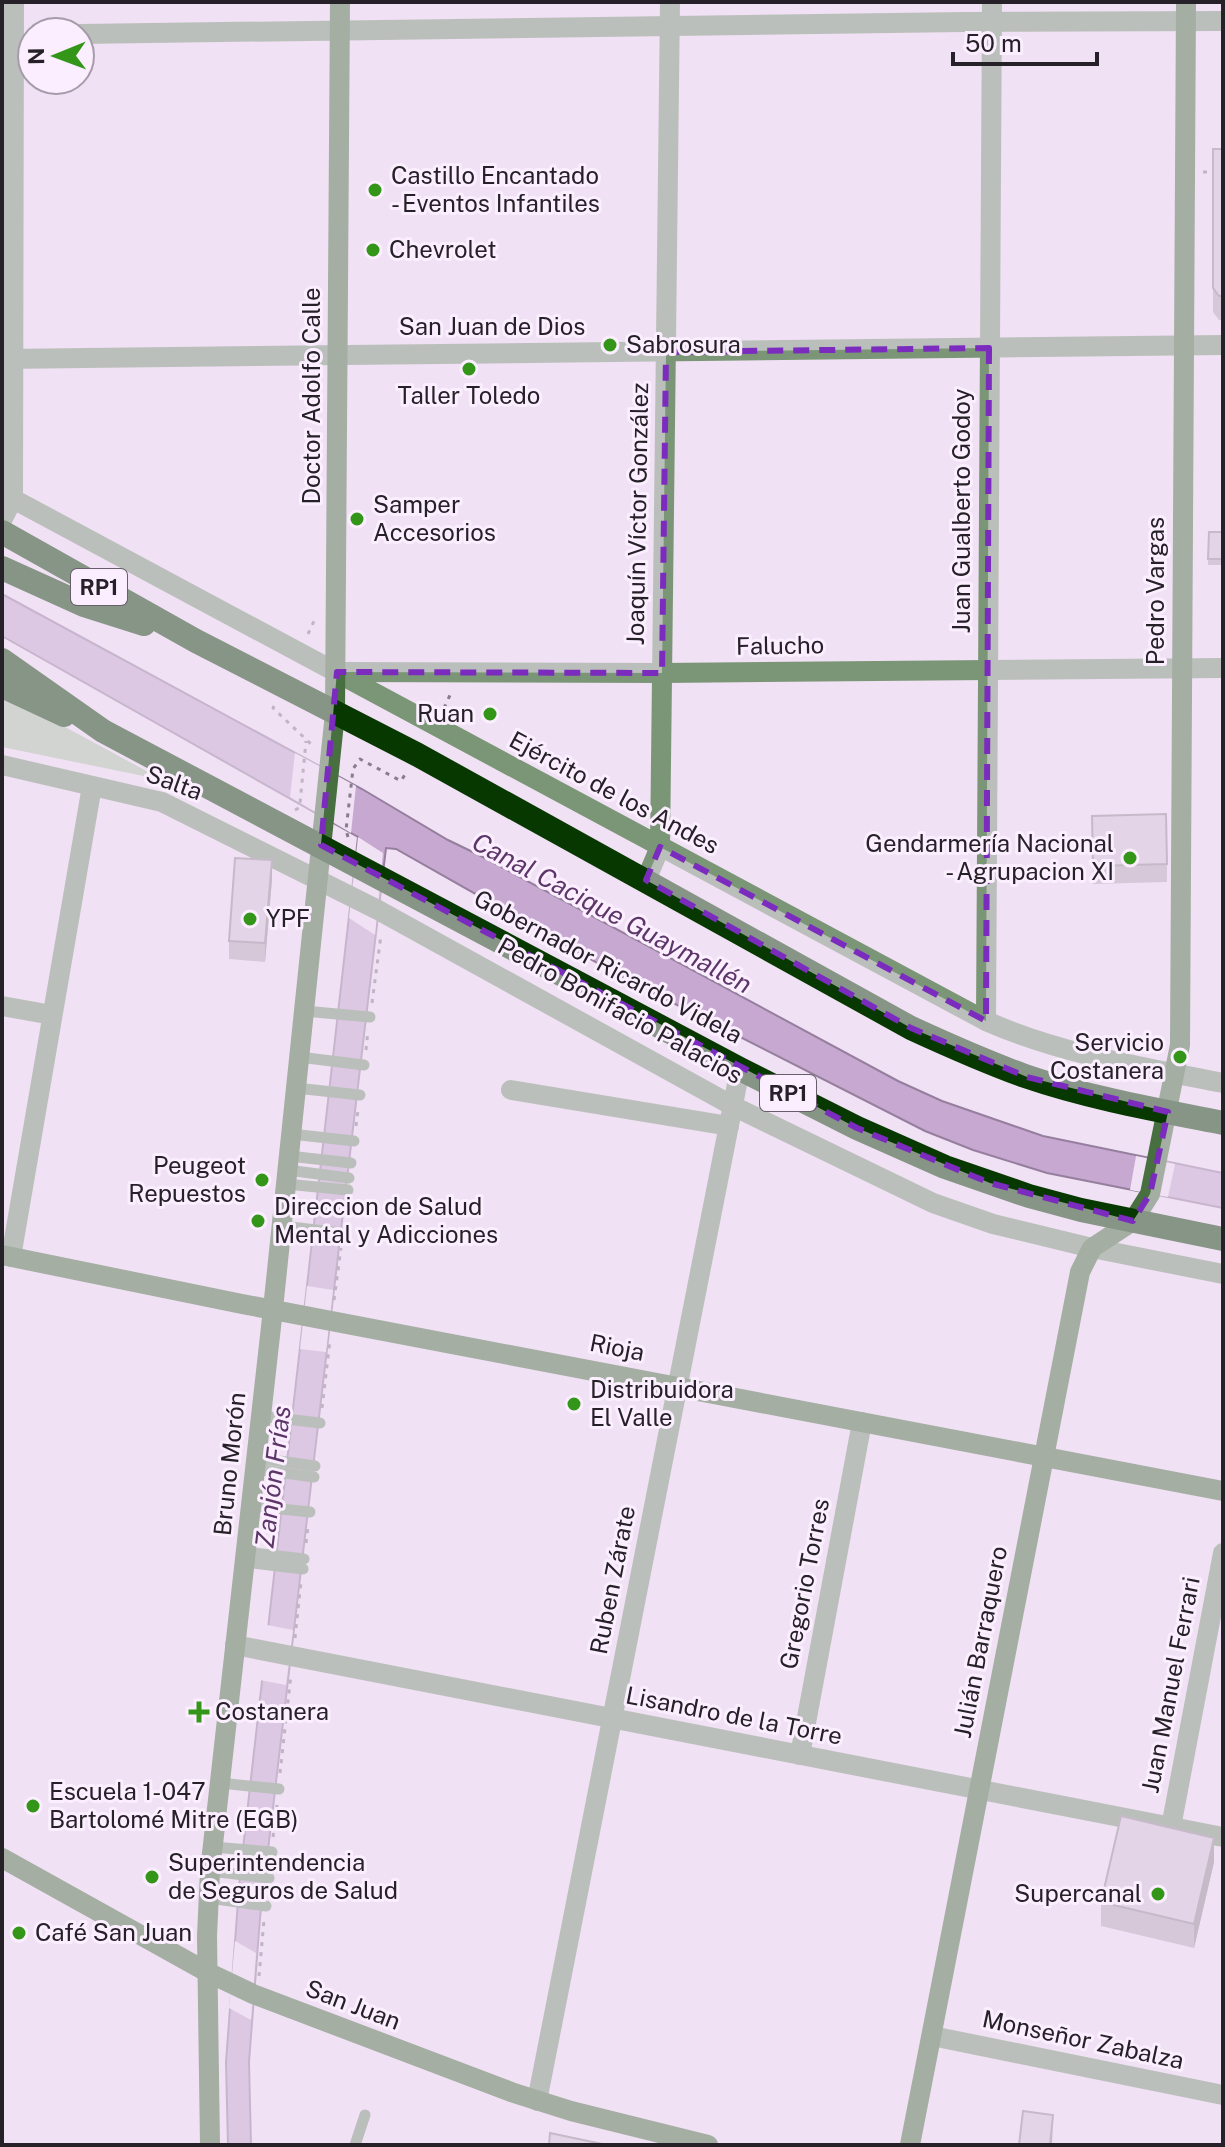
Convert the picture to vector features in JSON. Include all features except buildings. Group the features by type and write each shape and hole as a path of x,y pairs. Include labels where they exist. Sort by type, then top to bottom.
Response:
{"highway":[{"name":"RP1","path":"2,532 283,688 418,755 911,1028 965,1053 1042,1081 1099,1097 1223,1123"},
{"name":"RP1","path":"2,568 84,605 196,641"},
{"name":"Gobernador Ricardo Videla","path":"2,660 103,731 857,1128 945,1167 1029,1196 1223,1239"},
{"name":"RP1","path":"2,686 103,731"}],"street":[{"path":"2,520 8,496 16,35 14,2"},
{"name":"Doctor Adolfo Calle","path":"328,781 337,672 340,2"},
{"name":"Joaquín Víctor González","path":"646,880 660,847 670,2"},
{"path":"96,34 670,26 992,12 1186,12 1223,21"},
{"name":"Juan Gualberto Godoy","path":"986,1021 992,12"},
{"name":"Pedro Vargas","path":"1133,1221 1154,1177 1180,1045 1186,12"},
{"name":"San Juan de Dios","path":"8,359 1223,345"},
{"name":"Ejército de los Andes","path":"8,496 986,1021 1037,1042 1107,1060 1223,1083"},
{"name":"Falucho","path":"337,672 452,674 1223,668"},
{"name":"Salta","path":"2,765 162,802 318,878"},
{"name":"Bruno Morón","path":"210,2145 207,1972 210,1871 328,781"},
{"path":"6,1256 92,786"},
{"name":"Pedro Bonifacio Palacios","path":"318,878 733,1106 933,1203 993,1224 1092,1248 1223,1274"},
{"path":"2,1006 52,1015"},
{"name":"Ruben Zárate","path":"537,2101 740,1069"},
{"path":"511,1090 729,1126"},
{"path":"1092,1248 1133,1221"},
{"name":"Julián Barraquero","path":"910,2145 1080,1272 1092,1248"},
{"name":"Rioja","path":"6,1256 1223,1491"},
{"name":"Gregorio Torres","path":"800,1755 862,1422"},
{"name":"Juan Manuel Ferrari","path":"1171,1827 1223,1553"},
{"name":"Lisandro de la Torre","path":"235,1645 1223,1837"},
{"name":"San Juan","path":"2,1858 207,1972 253,1994 537,2101 708,2145"},
{"name":"Monseñor Zabalza","path":"932,2036 1223,2095"}],"lane":[{"path":"304,1011 368,1017"},
{"path":"299,1057 362,1065"},
{"path":"296,1088 358,1095"},
{"path":"291,1134 353,1141"},
{"path":"286,1179 321,1160 350,1162"},
{"path":"320,1174 347,1184 318,1187 286,1179 320,1174"},
{"path":"286,1179 315,1208 344,1211"},
{"path":"282,1226 341,1233"},
{"path":"261,1416 319,1423"},
{"path":"256,1464 313,1471"},
{"path":"251,1506 308,1512"},
{"path":"245,1557 302,1564"},
{"path":"220,1783 277,1789"},
{"path":"213,1847 270,1852"},
{"path":"210,1871 266,1878"},
{"path":"209,1898 263,1906"},
{"path":"355,2145 365,2115"}],"path":[{"path":"1199,172 1223,172"},
{"path":"436,727 452,691 452,674"},
{"path":"283,688 273,708 306,741 300,806"},
{"path":"346,830 353,769 360,759 401,781 418,755"}],"highlighted area":[{"path":"989,348 986,1021 660,847 646,880 911,1028 1027,1077 1168,1112 1150,1194 1133,1221 990,1183 857,1128 321,845 337,672 662,673 666,352"}],"green space":[{"path":"2,700 19,702 163,780 2,747"}],"shaded area":[{"path":"2,594 362,789 448,840 898,1081 942,1101 1043,1136 1223,1173 1223,1208 1047,1173 973,1150 925,1131 624,978 396,849 386,848 260,1918 249,2062 251,2145 228,2145 226,2062 240,1875 358,837 2,636"}],"pier":[{"path":"295,753 356,786 351,833 290,797"},
{"path":"358,837 383,853 375,935 349,918"},
{"path":"1136,1156 1175,1164 1168,1197 1130,1190"},
{"path":"307,1286 333,1290 326,1352 300,1349"},
{"path":"267,1625 293,1630 286,1685 260,1680"},
{"path":"235,1941 256,1953 251,2020 229,2008"}],"place":[{"name":"Castillo Encantado - Eventos Infantiles","path":"375,190"},
{"name":"Chevrolet","path":"373,250"},
{"name":"Sabrosura","path":"610,345"},
{"name":"Taller Toledo","path":"469,369"},
{"name":"Samper Accesorios","path":"357,519"},
{"name":"Ruan","path":"490,714"},
{"name":"Gendarmería Nacional - Agrupacion XI","path":"1130,858"},
{"name":"YPF","path":"250,919"},
{"name":"Servicio Costanera","path":"1180,1057"},
{"name":"Peugeot Repuestos","path":"262,1180"},
{"name":"Direccion de Salud Mental y Adicciones","path":"258,1221"},
{"name":"Distribuidora El Valle","path":"574,1404"},
{"name":"Costanera","path":"199,1712"},
{"name":"Escuela 1-047 Bartolomé Mitre (EGB)","path":"33,1806"},
{"name":"Superintendencia de Seguros de Salud","path":"152,1877"},
{"name":"Supercanal","path":"1158,1894"},
{"name":"Café San Juan","path":"19,1933"}],"water label":[{"name":"Canal Cacique Guaymallén","path":"612,913"},
{"name":"Zanjón Frías","path":"273,1477"}]}
